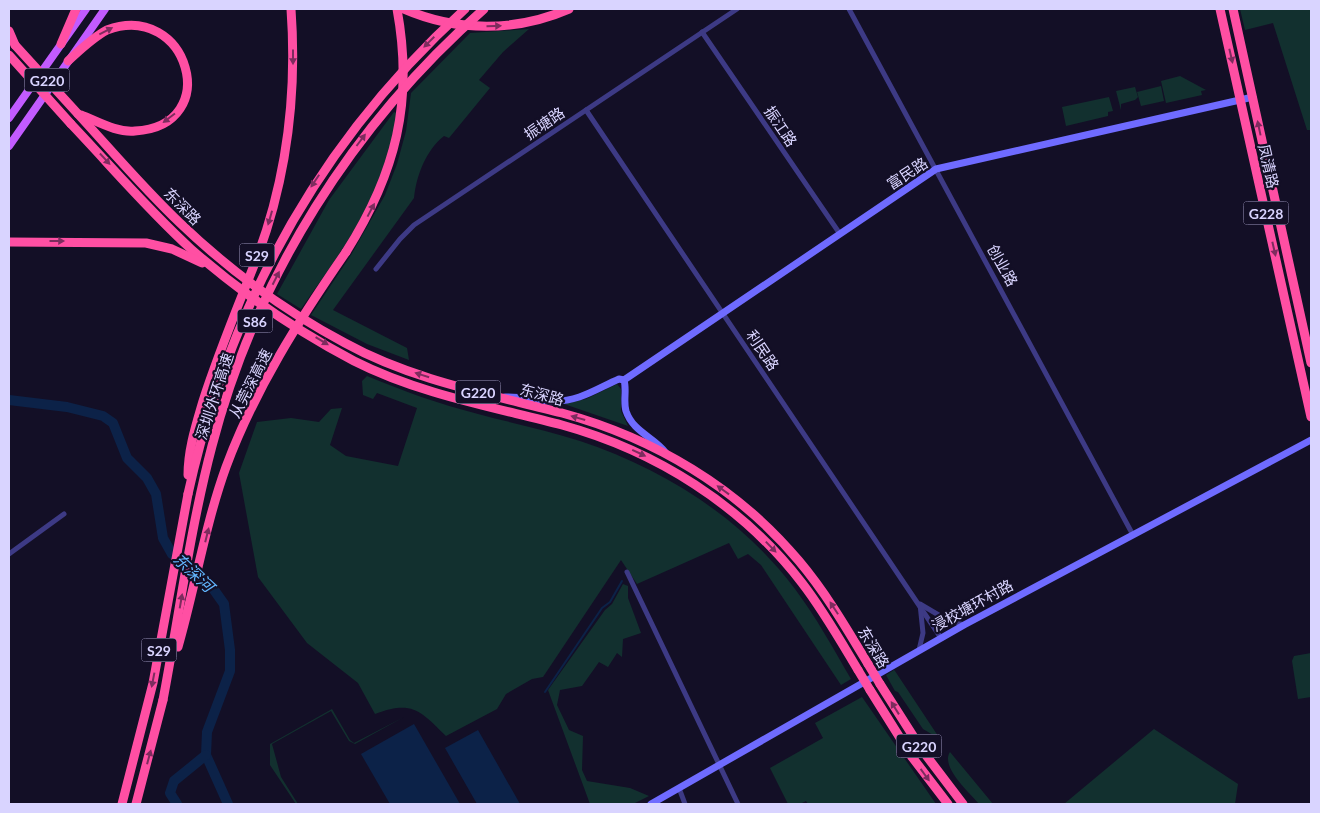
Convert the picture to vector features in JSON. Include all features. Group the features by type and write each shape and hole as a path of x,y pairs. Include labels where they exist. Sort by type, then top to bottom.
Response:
{"highway":[{"path":"61,44 76,9"},
{"name":"S29","path":"188,494 188,456 198,419 221,347 266,231 279,183 293,83 291,9"},
{"name":"从莞深高速","path":"163,700 216,501 236,444 279,354 346,252 377,197 389,167 398,136 404,70 398,9"},
{"name":"深圳外环高速","path":"122,804 153,683 188,494 207,416 233,339 258,283 290,223 326,166 375,101 416,56 465,9"},
{"name":"深圳外环高速","path":"136,804 163,700 192,539 212,445 234,376 260,310 314,208 360,142 405,86 484,9"},
{"path":"408,10 462,25 511,25 538,20 569,9"},
{"name":"凤清路","path":"1220,9 1311,417"},
{"name":"凤清路","path":"1233,9 1311,363"},
{"path":"68,61 86,44 108,30 124,24 141,23 158,28 172,38 182,51 188,71 188,90 180,107 158,126 140,131 125,131 78,114"},
{"name":"东深路","path":"9,31 12,42 178,222 227,264 278,301 344,343 374,357 428,377 592,422 666,454 720,488 778,538 818,586 922,750 963,804"},
{"name":"东深路","path":"9,55 160,218 217,270 284,319 369,367 464,400 604,438 647,457 688,480 737,516 780,557 818,605 912,757 948,804"},
{"path":"9,242 146,243 172,248 217,270"}],"main road":[{"path":"9,118 86,9"},
{"path":"9,146 105,9"}],"street":[{"name":"振塘路","path":"376,269 400,238 414,225 737,9"},
{"name":"创业路","path":"849,9 1133,535"},
{"name":"振江路","path":"702,32 840,234"},
{"name":"富民路","path":"501,398 514,396 551,401 575,399 590,394 619,379 624,380 936,169 1252,97"},
{"name":"利民路","path":"586,110 942,638"},
{"path":"624,380 625,407 629,418 636,427 660,445 666,454"},
{"name":"浸校塘环村路","path":"651,804 964,625 1311,440"},
{"path":"9,554 64,514"},
{"path":"627,572 738,804"},
{"name":"利民路","path":"920,604 942,617 964,625"},
{"name":"利民路","path":"919,651 924,633 920,604"},
{"path":"679,788 685,804"}],"green space":[{"path":"1240,9 1311,9 1311,130 1307,130 1273,23 1245,30"},
{"path":"529,29 503,52 479,80 490,88 449,138 444,136 432,148 420,172 414,198 333,310 407,348 409,360 367,344 311,315 351,255 385,195 397,164 406,131 411,93 470,33"},
{"path":"1180,76 1206,90 1201,91 1202,95 1166,103 1161,81"},
{"path":"1161,86 1164,101 1141,106 1137,92"},
{"path":"1135,87 1138,97 1135,100 1121,104 1121,110 1116,91"},
{"path":"1109,97 1113,111 1108,112 1108,116 1066,126 1062,107"},
{"path":"394,112 397,113 390,147 372,197 344,247 301,309 277,294 329,200"},
{"path":"367,376 449,406 580,441 611,452 671,481 726,518 774,563 810,611 851,679 841,685 761,565 748,554 738,559 729,543 637,584 621,560 543,677 532,679 506,694 497,709 446,736 415,710 398,708 375,714 358,683 307,643 258,577 239,473 257,422 291,418 319,422 331,409 342,408 330,445 346,456 398,466 417,408 377,393 373,399 363,395 362,381"},
{"path":"617,384 621,389 621,411 628,426 564,404 586,399"},
{"path":"623,584 628,586 628,598 641,633 623,639 622,657 617,653 608,667 599,662 582,686 560,690 557,705 569,730 583,736 582,770 587,781 630,788 649,796 633,804 590,804 548,690 605,610 612,604"},
{"path":"1311,653 1311,697 1298,699 1292,661 1294,656"},
{"path":"894,670 940,739 923,729 898,692 895,691 886,675"},
{"path":"862,697 936,804 808,804 806,801 800,804 788,804 770,768 823,738 815,723"},
{"path":"332,709 350,740 354,743 404,717 355,744 349,741 331,711 272,744 281,777 298,804 296,804 270,765 270,744"},
{"path":"1154,729 1238,784 1235,804 1064,804"},
{"path":"950,752 993,804 979,804 957,780 949,765 948,758"}],"water":[{"path":"414,724 460,804 390,804 361,754"},
{"path":"478,730 520,804 477,804 445,748"}],"waterway":[{"name":"东深河","path":"9,400 67,407 103,416 113,423 127,458 147,478 156,494 163,538 172,554 212,587 224,604 230,650 230,671 207,732 206,755 228,804"},
{"path":"545,692 602,608 610,602 622,581"},
{"path":"177,804 170,793 174,781 206,755"}]}
